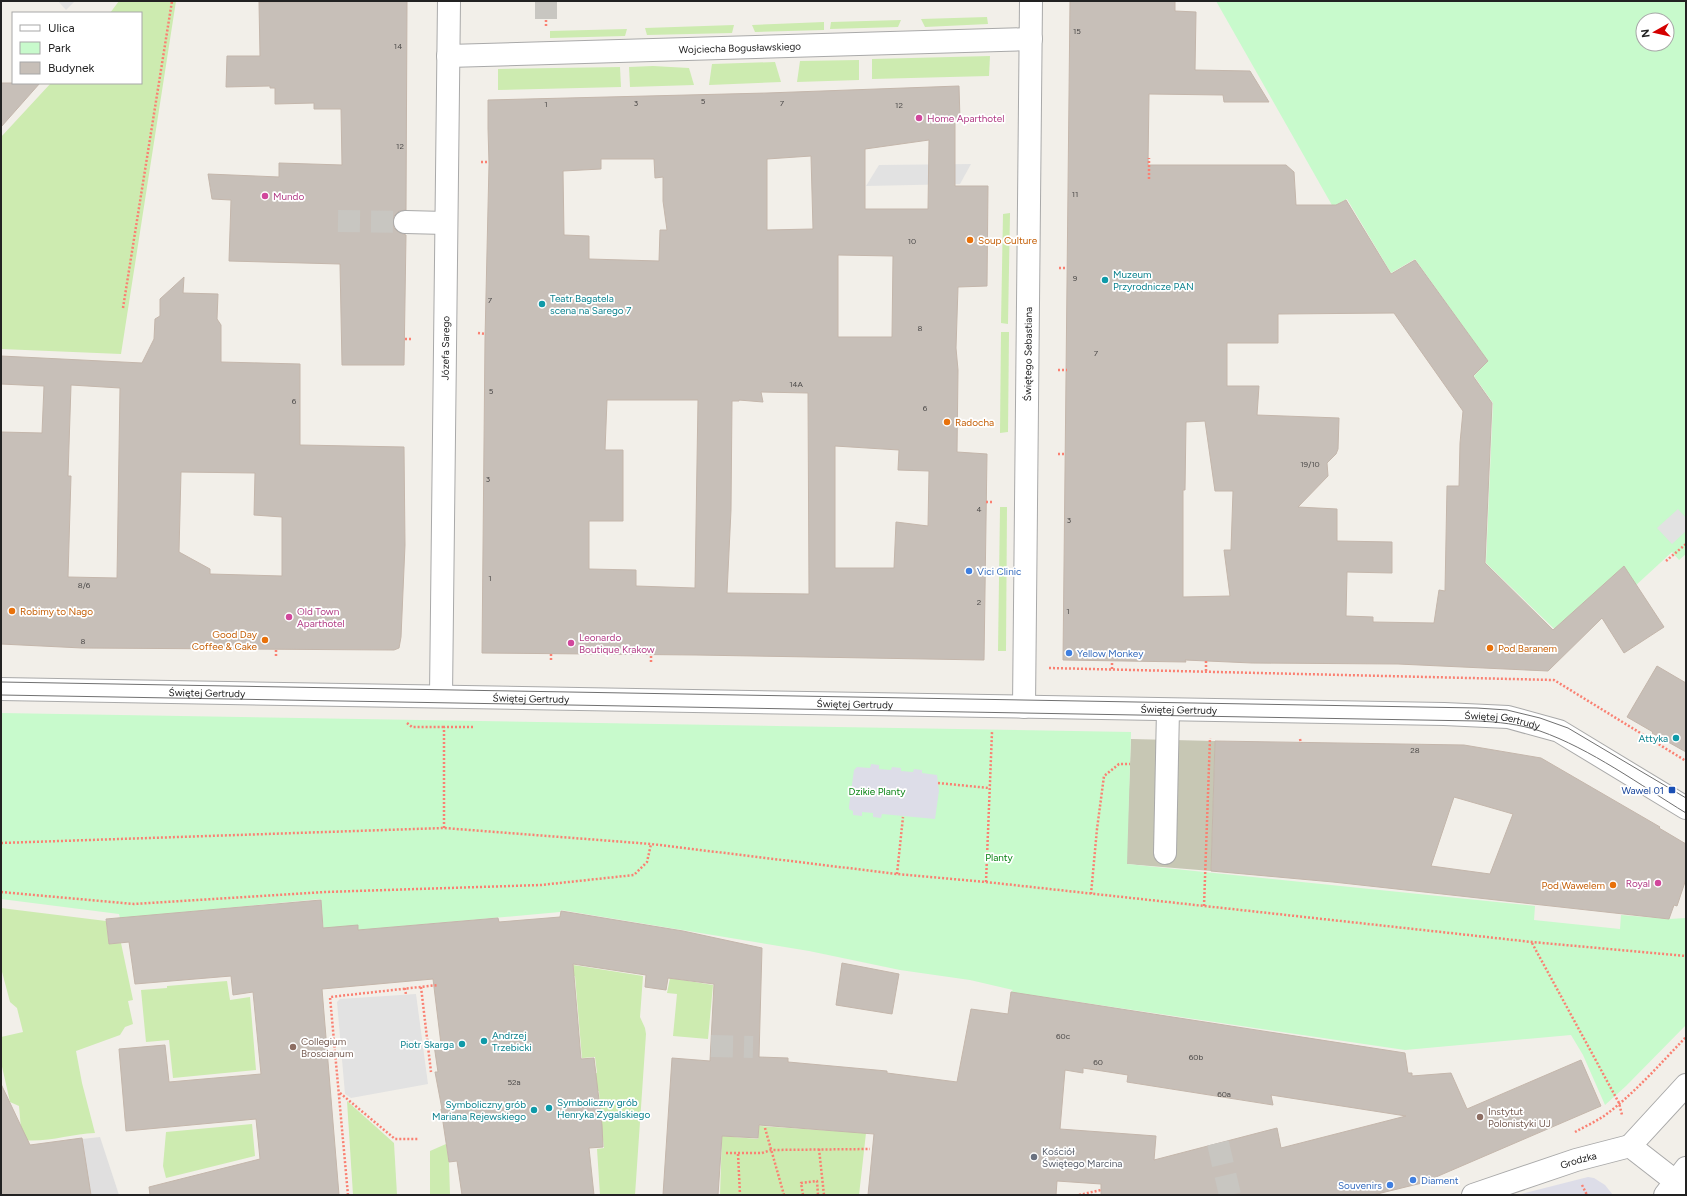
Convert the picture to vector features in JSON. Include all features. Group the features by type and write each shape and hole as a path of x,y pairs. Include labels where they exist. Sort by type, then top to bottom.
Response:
{"street":[{"name":"Józefa Sarego","path":"440,696 449,1"},
{"name":"Świętego Sebastiana","path":"1024,707 1031,1"},
{"name":"Wojciecha Bogusławskiego","path":"448,56 1031,39"},
{"path":"405,222 446,223"},
{"name":"Świętej Gertrudy","path":"1,689 1444,714 1508,717 1559,732 1686,808"},
{"path":"1165,853 1168,710"},
{"path":"1678,1183 1630,1146 1686,1085"},
{"name":"Grodzka","path":"1473,1195 1576,1160 1630,1146"}],"path":[{"path":"123,308 172,1"},
{"path":"546,19 546,26"},
{"path":"1149,158 1149,179"},
{"path":"481,162 490,162"},
{"path":"1059,268 1067,268"},
{"path":"478,333 486,334"},
{"path":"405,339 411,339"},
{"path":"1058,370 1067,370"},
{"path":"1058,454 1065,454"},
{"path":"986,502 993,502"},
{"path":"1666,561 1686,544"},
{"path":"276,650 276,656"},
{"path":"551,654 551,660"},
{"path":"651,654 651,662"},
{"path":"1112,661 1112,669"},
{"path":"1206,661 1206,671"},
{"path":"1047,668 1554,680 1686,761"},
{"path":"444,828 444,727 472,727"},
{"path":"986,882 992,732"},
{"path":"1656,743 1661,736"},
{"path":"1204,906 1210,738"},
{"path":"1300,739 1301,743"},
{"path":"1091,894 1104,776 1118,764 1130,764"},
{"path":"938,783 989,788"},
{"path":"897,874 903,817"},
{"path":"1,843 444,828 651,844 897,874 986,882 1532,942 1685,956 1686,951"},
{"path":"1,892 134,904 325,892 541,885 634,875 647,862 651,844"},
{"path":"1532,942 1619,1103"},
{"path":"348,1195 340,1093 330,997 438,985"},
{"path":"421,987 432,1072"},
{"path":"405,988 406,995"},
{"path":"1574,1132 1604,1116 1660,1064 1686,1037"},
{"path":"340,1093 395,1139 419,1139"},
{"path":"765,1128 784,1195"},
{"path":"819,1149 824,1195"},
{"path":"726,1153 762,1153 771,1150 870,1149"},
{"path":"738,1154 740,1195"},
{"path":"803,1195 801,1183 817,1181 818,1195"},
{"path":"1079,1195 1101,1190"}],"shaded area":[{"path":"58,1 75,1 66,10"},
{"path":"971,164 960,184 866,186 879,165"},
{"path":"1678,509 1686,518 1686,531 1672,544 1657,528"},
{"path":"1131,739 1215,741 1211,871 1126,864"},
{"name":"Dzikie Planty","path":"871,764 879,765 879,769 891,770 892,767 901,768 901,771 913,772 914,769 922,770 922,773 937,775 939,791 935,819 882,814 881,818 873,817 873,813 862,812 862,816 853,815 853,811 849,809 849,806 854,770 857,767 870,768"},
{"path":"416,994 428,1084 351,1098 345,1094 337,1002 340,999"},
{"path":"100,1137 119,1195 1,1195 29,1145"},
{"path":"1588,1177 1594,1178 1605,1185 1613,1195 1517,1195"}],"green space":[{"path":"119,1 176,1 121,354 1,349 1,137 50,84 142,84 142,12 111,12"},
{"path":"1216,1 1686,1 1686,554 1679,560 1672,552 1571,645 1486,563 1493,403 1474,376 1488,361 1415,259 1391,273 1347,199 1333,207"},
{"path":"987,17 988,24 925,27 921,19"},
{"path":"901,20 898,27 830,29 831,22"},
{"path":"824,22 824,30 755,32 752,25"},
{"path":"734,25 732,33 647,35 645,28"},
{"path":"627,29 625,36 550,38 550,31"},
{"path":"990,56 989,76 872,79 872,59"},
{"path":"859,60 859,80 797,82 800,61"},
{"path":"775,62 781,82 709,85 712,64"},
{"path":"653,66 689,68 694,85 630,87 629,67"},
{"path":"620,67 621,87 498,90 498,69"},
{"path":"1010,213 1008,324 1001,323 1003,214"},
{"path":"1001,332 1009,332 1008,432 1000,433"},
{"path":"1000,507 1007,507 1006,651 998,651"},
{"name":"Planty","path":"1,713 1131,732 1127,864 1535,906 1534,920 1620,929 1621,915 1669,919 1686,918 1686,1025 1626,1086 1605,1105 1583,1055 1571,1035 1405,1050 1011,992 1013,990 970,980 900,970 809,951 561,910 560,912 324,933 321,899 120,918 119,914 1,899"},
{"path":"1,908 106,921 109,944 121,943 133,1000 128,1001 133,1024 125,1027 120,1035 76,1051 82,1083 95,1133 31,1141 22,1140 19,1106 10,1102 1,1062 1,1037 23,1032 17,1008 10,1002 1,968"},
{"path":"567,964 643,976 640,1017 646,1034 635,1195 600,1195 597,1149 604,1148 602,1131 596,1132 600,1108 599,1091 592,1092 590,1074 597,1073 595,1057 582,1058 575,976 568,977"},
{"path":"670,978 713,985 708,1039 673,1036 677,994 667,993"},
{"path":"227,981 230,1000 250,997 256,1070 173,1078 169,1040 146,1042 141,990 167,988 167,986"},
{"path":"347,1101 394,1143 397,1195 353,1195"},
{"path":"252,1124 255,1156 166,1178 163,1166 166,1132"},
{"path":"759,1126 866,1133 859,1195 720,1195 722,1136 758,1139"},
{"path":"446,1144 449,1162 450,1195 430,1195 430,1151"}],"building":[{"path":"407,1 406,210 399,211 394,216 393,222 394,228 398,232 406,235 404,365 342,365 340,264 229,261 231,200 212,199 208,174 279,177 279,163 342,165 341,109 314,109 314,103 275,104 275,88 270,88 270,86 226,87 227,56 260,56 259,2"},
{"path":"1070,1 1175,1 1175,11 1196,12 1195,70 1250,71 1269,102 1224,102 1223,95 1149,94 1148,165 1286,165 1294,172 1296,205 1336,205 1346,200 1391,274 1415,260 1488,361 1473,376 1492,403 1485,563 1553,630 1624,566 1664,627 1624,653 1602,618 1548,671 1398,664 1252,663 1185,660 1186,662 1063,660","holes":["1394,313 1463,411 1460,443 1459,486 1447,486 1445,591 1439,590 1434,623 1373,622 1373,617 1346,616 1347,572 1392,573 1392,542 1337,541 1337,509 1298,507 1328,476 1327,463 1336,454 1338,449 1339,418 1257,415 1259,386 1227,386 1227,343 1278,343 1278,314","1205,421 1215,491 1233,491 1231,550 1224,550 1230,596 1183,597 1183,490 1185,490 1186,422"]},
{"path":"1,83 39,84 1,127"},
{"path":"959,86 960,120 955,120 955,186 988,186 987,286 958,287 956,348 958,370 957,452 987,454 984,660 482,653 485,339 489,164 488,100 767,93","holes":["929,140 928,209 865,209 865,149","811,156 813,229 767,230 767,159","601,159 654,159 655,178 663,177 663,201 667,230 660,230 659,261 589,259 589,236 564,235 563,171 601,169","838,255 893,256 892,337 838,337","761,392 808,393 809,594 727,593 731,510 732,401 739,400 763,402","607,400 698,400 695,588 636,586 636,570 589,569 589,521 623,521 623,450 605,450","835,446 899,450 898,470 929,471 928,526 896,522 894,568 835,568"]},
{"path":"184,277 183,293 218,294 217,319 221,325 221,362 300,364 300,445 404,447 405,545 401,637 399,648 394,650 82,648 1,644 1,432 42,433 44,386 1,384 1,356 142,363 154,339 155,319 160,316 160,299","holes":["71,385 120,388 117,578 68,577 71,476 68,476","181,472 255,473 254,515 282,517 282,576 210,574 210,569 179,552"]},
{"path":"1657,666 1686,683 1686,752 1627,717"},
{"path":"1215,741 1464,745 1541,758 1660,827 1659,828 1686,844 1686,879 1677,906 1674,905 1669,919 1333,882 1211,871","holes":["1454,797 1513,814 1490,874 1431,866"]},
{"path":"321,900 323,928 358,925 358,930 498,918 499,922 560,917 561,911 683,931 762,948 759,1057 788,1058 788,1062 887,1071 887,1073 957,1082 971,1009 1008,1014 1011,992 1405,1053 1408,1073 1412,1073 1412,1076 1451,1073 1467,1109 1581,1060 1601,1106 1422,1183 1373,1195 1101,1195 1101,1184 1057,1181 1056,1195 868,1195 874,1134 759,1125 758,1138 722,1136 718,1195 663,1195 672,1058 710,1061 714,984 668,978 666,990 645,987 646,975 573,964 581,1059 594,1058 602,1125 603,1147 589,1148 594,1195 462,1195 457,1161 449,1162 442,1109 435,1072 438,1072 434,1045 441,1044 433,979 322,989 339,1195 150,1195 149,1187 260,1159 256,1119 126,1131 119,1049 165,1045 169,1082 261,1074 253,992 233,995 231,976 135,984 129,942 109,944 106,919","holes":["1083,1068 1128,1075 1127,1082 1273,1105 1271,1095 1406,1116 1281,1148 1277,1128 1154,1160 1156,1136 1060,1129 1065,1070 1083,1073"]},
{"path":"842,963 899,974 892,1014 836,1005"},
{"path":"1,1084 30,1145 82,1138 91,1195 1,1195"}],"tunnel":[{"path":"546,1 546,19"},
{"path":"338,221 405,222"},
{"path":"711,1046 753,1047"},
{"path":"1218,1143 1230,1195"}],"tram line":[{"path":"1,682 1477,708 1507,710 1540,718 1568,728 1686,798"},
{"path":"1,695 1485,721 1540,731 1578,747 1615,768 1686,813"}],"place":[{"name":"Home Aparthotel","path":"919,118"},
{"name":"Mundo","path":"265,196"},
{"name":"Soup Culture","path":"970,240"},
{"name":"Muzeum Przyrodnicze PAN","path":"1105,280"},
{"name":"Teatr Bagatela scena na Sarego 7","path":"542,304"},
{"name":"Radocha","path":"947,422"},
{"name":"Vici Clinic","path":"969,571"},
{"name":"Robimy to Nago","path":"12,611"},
{"name":"Old Town Aparthotel","path":"289,617"},
{"name":"Good Day Coffee & Cake","path":"265,640"},
{"name":"Leonardo Boutique Krakow","path":"571,643"},
{"name":"Pod Baranem","path":"1490,648"},
{"name":"Yellow Monkey","path":"1069,653"},
{"name":"Attyka","path":"1676,738"},
{"name":"Wawel 01","path":"1672,790"},
{"name":"Royal","path":"1658,883"},
{"name":"Pod Wawelem","path":"1613,885"},
{"name":"Andrzej Trzebicki","path":"484,1041"},
{"name":"Piotr Skarga","path":"462,1044"},
{"name":"Collegium Broscianum","path":"293,1047"},
{"name":"Symboliczny grób Henryka Zygalskiego","path":"549,1108"},
{"name":"Symboliczny grób Mariana Rejewskiego","path":"534,1110"},
{"name":"Instytut Polonistyki UJ","path":"1480,1117"},
{"name":"Kościół Świętego Marcina","path":"1034,1157"},
{"name":"Diament","path":"1413,1180"},
{"name":"Souvenirs","path":"1390,1185"}]}
